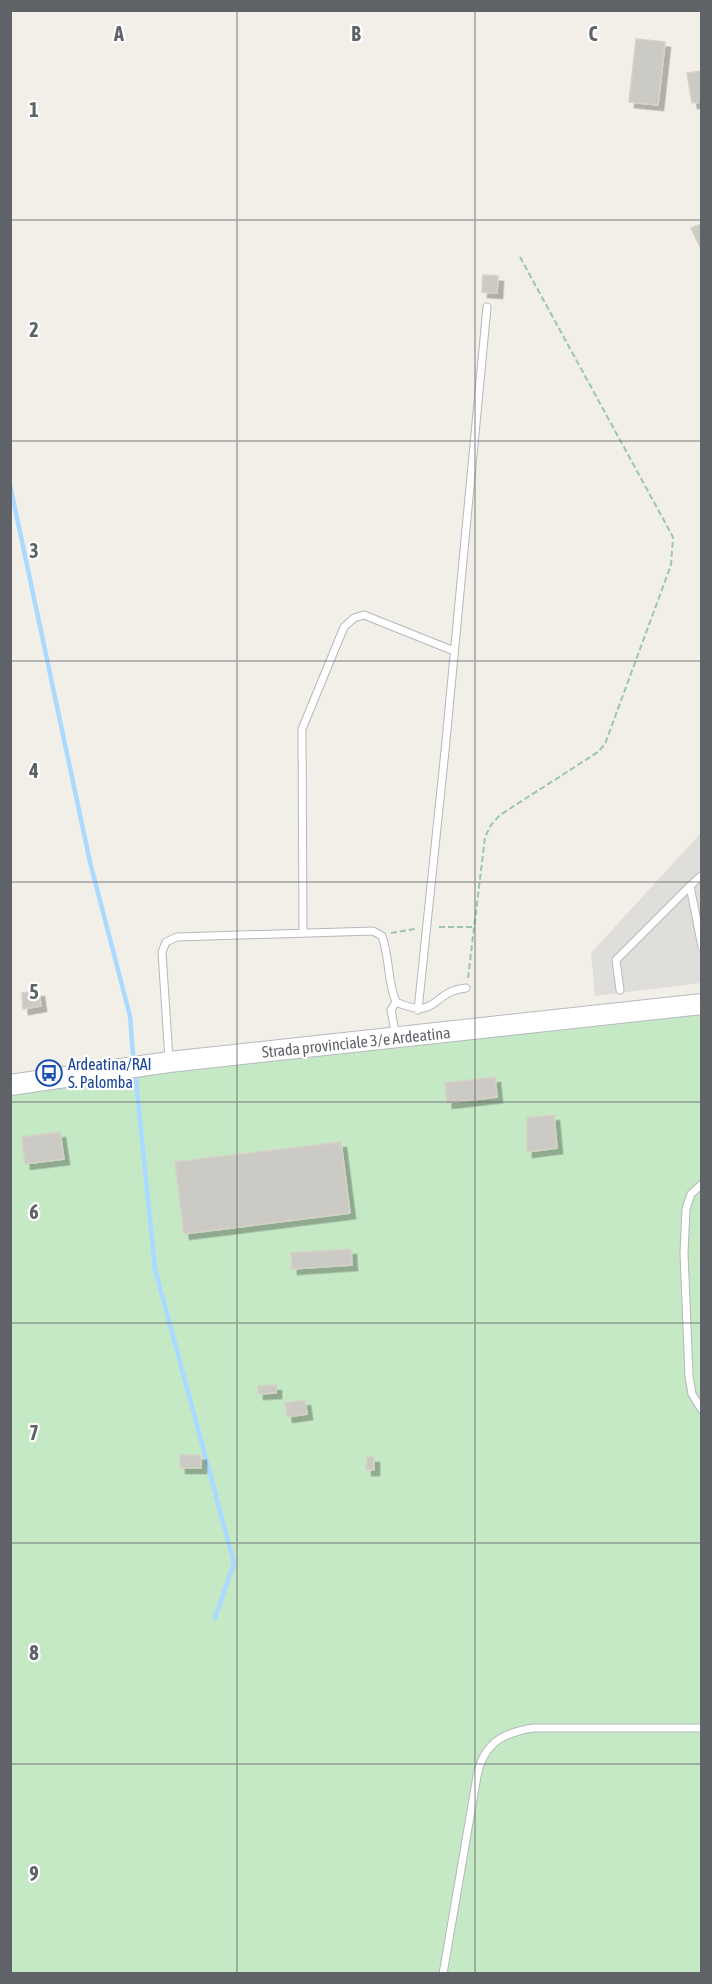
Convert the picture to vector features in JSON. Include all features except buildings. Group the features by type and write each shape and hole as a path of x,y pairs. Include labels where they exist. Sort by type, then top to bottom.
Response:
{"main road":[{"name":"Strada provinciale 3/e Ardeatina","path":"10,1085 169,1062 702,1005"}],"lane":[{"path":"418,1010 486,307"},
{"path":"303,932 302,729 344,627 354,618 364,615 454,651"},
{"path":"620,990 616,960 702,875"},
{"path":"690,886 702,946"},
{"path":"169,1062 162,952 166,942 177,937 373,931 382,936 386,947 389,987 396,1002 418,1010 428,1009 447,992 466,988"},
{"path":"396,1002 391,1010 396,1038"},
{"path":"702,1184 688,1201 684,1252 689,1376 692,1394 702,1410"},
{"path":"443,1974 479,1768 490,1745 508,1733 533,1728 702,1728"}],"path":[{"path":"466,988 485,837 500,815 598,752 605,744 671,565 674,547 673,537 520,257"}],"shaded area":[{"path":"701,833 701,983 595,996 591,953"}],"green space":[{"path":"701,1004 701,1973 11,1974 11,1087"}],"waterway":[{"path":"10,485 90,862 130,1016 133,1054"},
{"path":"136,1080 155,1269 234,1563 215,1618"}],"place":[{"name":"Ardeatina/RAI S. Palomba","path":"49,1073"}]}
